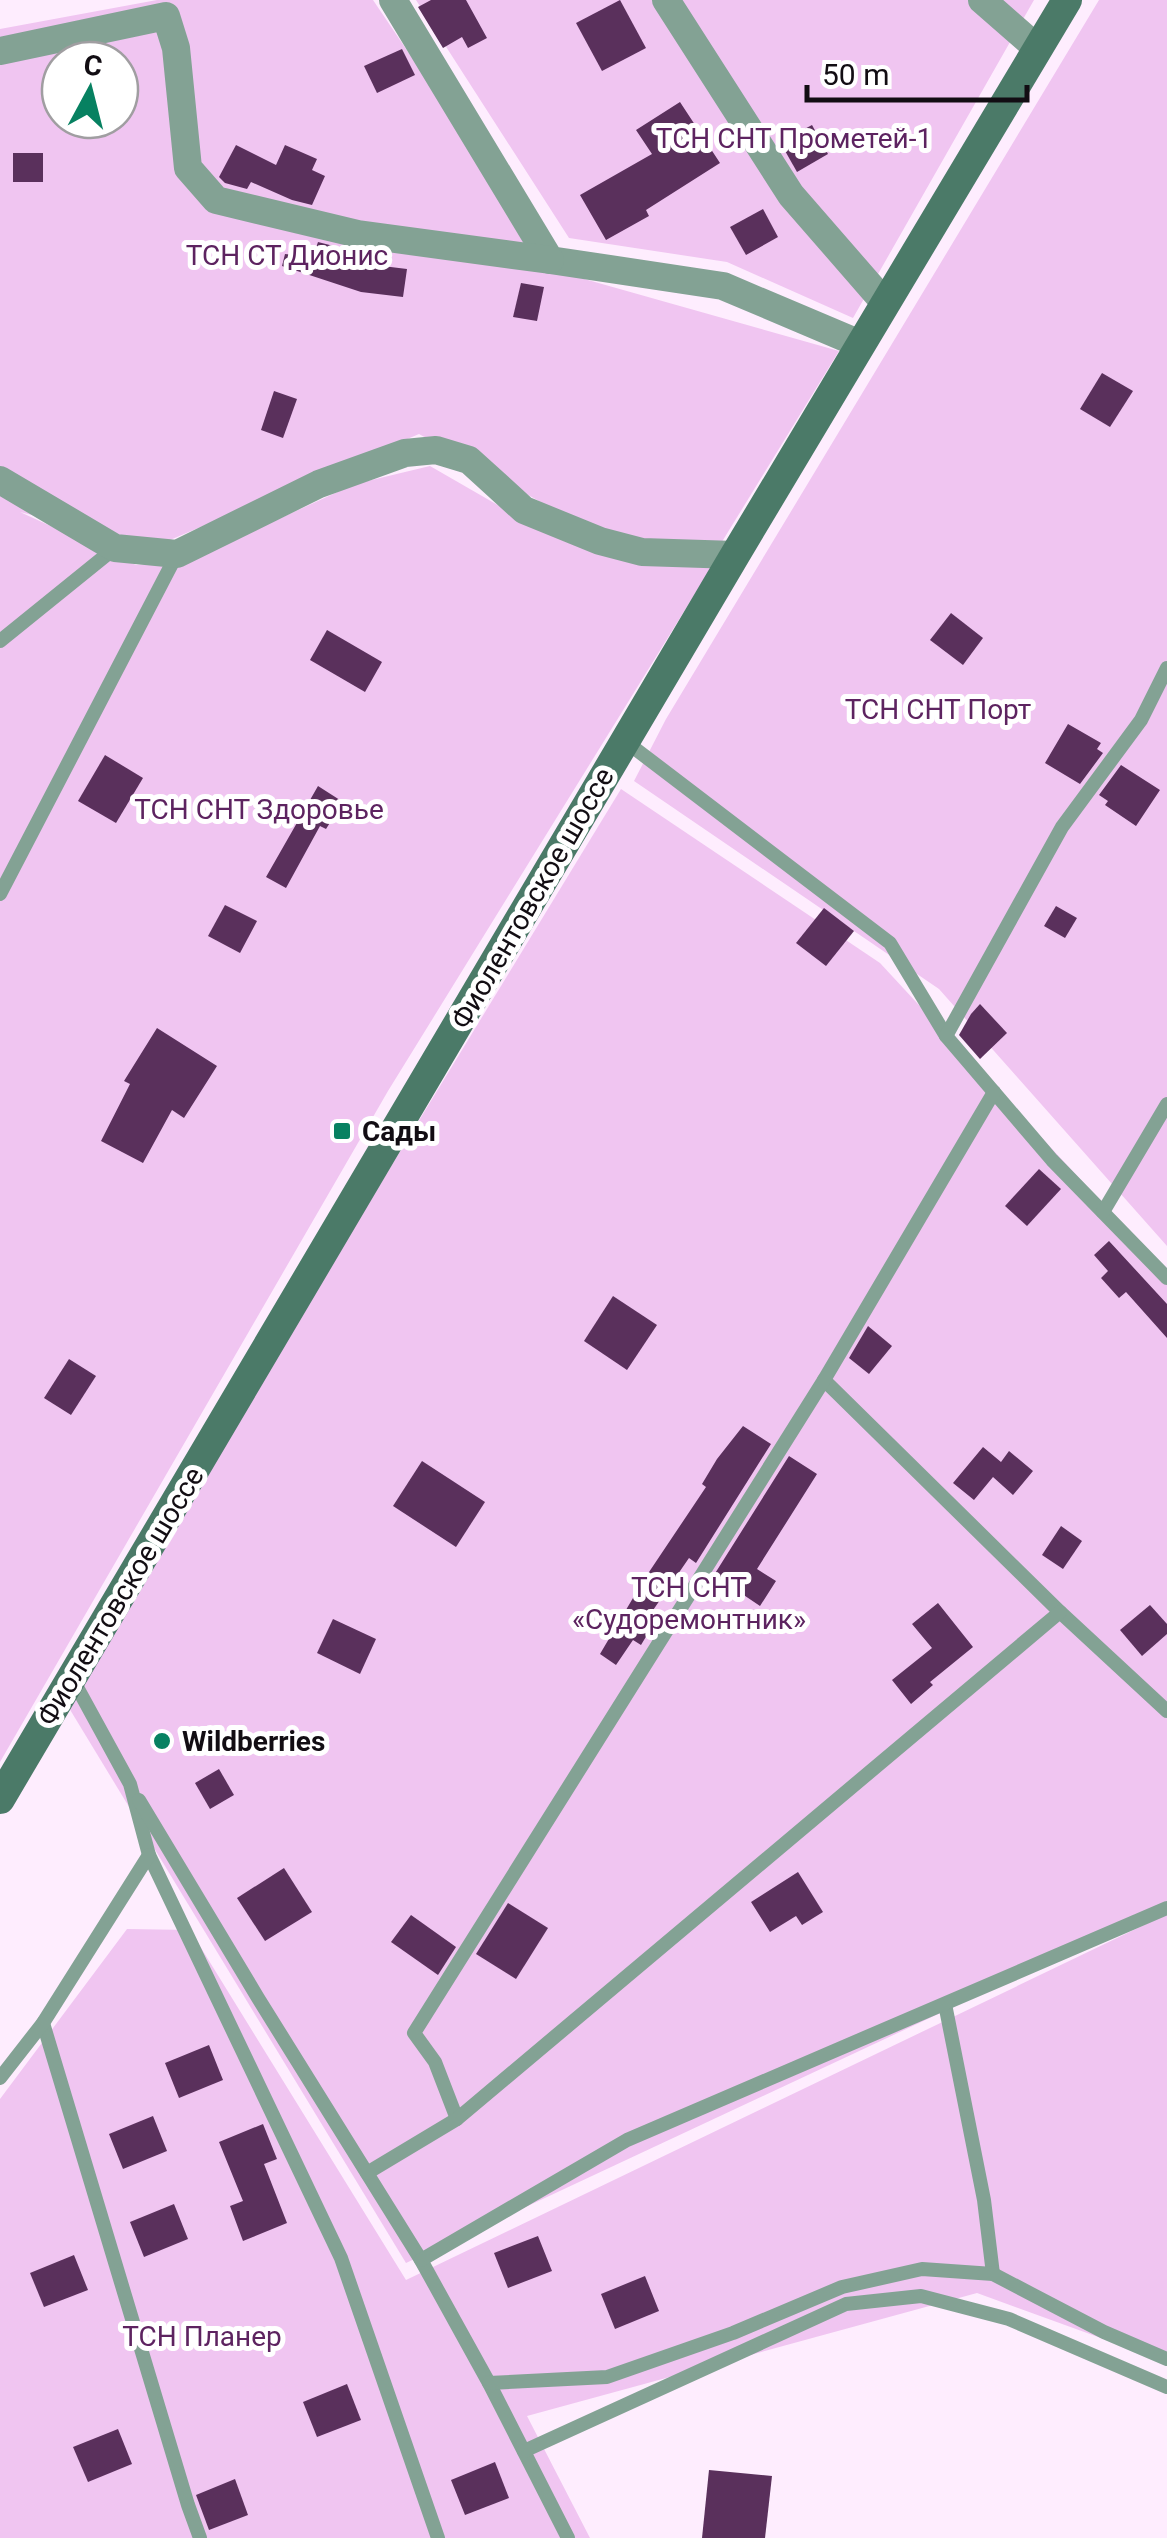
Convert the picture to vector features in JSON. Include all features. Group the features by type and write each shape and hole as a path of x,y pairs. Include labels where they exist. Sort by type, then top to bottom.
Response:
{"main road":[{"name":"Фиолентовское шоссе","path":"0,1799 624,741 1067,0"}],"street":[{"path":"392,0 550,260"},
{"path":"666,0 791,195 885,303"},
{"path":"982,0 1038,49"},
{"path":"0,51 166,16 176,48 188,168 216,200 358,234 723,286 860,344"},
{"path":"0,480 114,548 178,554 319,484 404,452 436,450 469,460 524,510 600,541 642,552 735,555"}],"lane":[{"path":"0,641 114,548"},
{"path":"0,894 178,554"},
{"path":"946,1036 1062,827 1141,720 1167,668"},
{"path":"624,741 890,943 946,1036 1052,1160 1167,1278"},
{"path":"456,2119 436,2062 414,2033 824,1380 994,1092"},
{"path":"1103,1212 1167,1104"},
{"path":"824,1380 1060,1612 1167,1710"},
{"path":"367,2172 456,2119 1060,1612"},
{"path":"72,1678 130,1784 421,2260 568,2538"},
{"path":"130,1784 149,1855 342,2258 438,2538"},
{"path":"0,2078 44,2023 149,1855"},
{"path":"421,2260 627,2140 1166,1912"},
{"path":"945,2004 984,2200 994,2274"},
{"path":"44,2023 200,2538"},
{"path":"489,2383 607,2377 733,2334 842,2287 922,2269 994,2274 1104,2332 1167,2359"},
{"path":"524,2451 846,2304 920,2296 1009,2319 1167,2387"}],"green space":[{"name":"ТСН СНТ Здоровье","path":"157,0 373,0 556,271 839,351 720,545 614,543 419,434 170,540 116,536 20,512 136,565 189,560 355,484 430,466 515,515 596,553 717,558 388,1091 0,1762 0,29"},
{"name":"ТСН СНТ Прометей-1","path":"416,0 1034,0 853,318 727,262 569,238"},
{"name":"ТСН СНТ Порт","path":"1099,0 1167,0 1167,1246 939,989 634,781 666,719"},
{"name":"ТСН СНТ «Судоремонтник»","path":"621,789 880,963 1167,1273 1167,1907 406,2263 69,1708 373,1196"},
{"name":"ТСН Планер","path":"1167,1914 1167,2362 977,2293 527,2416 590,2538 0,2538 0,2099 127,1929 190,1930 406,2280"}],"building":[{"path":"431,0 466,0 487,38 468,48 462,37 443,48 418,7"},
{"path":"620,0 646,48 602,71 576,23"},
{"path":"402,49 415,75 377,93 364,66"},
{"path":"680,102 720,163 646,210 649,216 606,240 580,195 652,154 636,130"},
{"path":"812,125 828,154 797,172 780,142"},
{"path":"236,145 276,165 285,145 317,159 312,170 325,176 312,205 251,182 247,189 225,183 219,177"},
{"path":"13,153 43,153 43,182 13,182"},
{"path":"763,209 778,237 746,255 730,227"},
{"path":"318,242 353,251 350,262 407,269 403,297 361,292 282,266 285,254 313,257"},
{"path":"521,283 544,287 537,321 513,317"},
{"path":"1102,373 1133,391 1110,427 1080,409"},
{"path":"274,391 297,399 283,438 261,430"},
{"path":"951,613 983,638 963,665 930,640"},
{"path":"327,630 382,662 365,692 310,660"},
{"path":"1068,724 1101,743 1097,749 1103,753 1080,784 1045,763"},
{"path":"105,755 143,778 116,823 78,801"},
{"path":"1121,765 1160,790 1136,826 1105,805 1108,801 1099,795"},
{"path":"318,786 343,802 326,829 320,826 286,888 266,877"},
{"path":"225,905 257,921 240,953 208,936"},
{"path":"1056,906 1077,918 1065,938 1044,926"},
{"path":"824,908 854,931 826,966 796,943"},
{"path":"980,1004 1007,1033 980,1059 959,1035"},
{"path":"157,1028 217,1066 184,1118 172,1110 143,1163 101,1141 130,1084 124,1081"},
{"path":"1039,1169 1061,1189 1027,1226 1005,1206"},
{"path":"1109,1241 1167,1304 1167,1338 1126,1292 1119,1298 1101,1278 1108,1271 1094,1255"},
{"path":"613,1296 657,1325 627,1370 584,1341"},
{"path":"868,1326 892,1346 869,1374 849,1358"},
{"path":"69,1359 96,1376 71,1415 44,1398"},
{"path":"743,1426 771,1444 696,1563 689,1558 649,1616 656,1620 641,1645 633,1640 616,1665 600,1654 706,1487 702,1484 717,1459"},
{"path":"983,1447 1001,1462 1009,1451 1033,1471 1013,1495 993,1477 974,1500 953,1483"},
{"path":"789,1456 817,1474 757,1569 776,1581 760,1606 714,1575"},
{"path":"422,1461 485,1502 456,1547 393,1506"},
{"path":"1061,1526 1082,1541 1063,1569 1042,1555"},
{"path":"938,1603 973,1647 930,1682 933,1685 911,1704 892,1680 932,1648 912,1624"},
{"path":"1150,1605 1167,1624 1167,1634 1142,1656 1120,1630"},
{"path":"333,1619 376,1639 360,1674 317,1653"},
{"path":"219,1769 234,1795 210,1809 195,1783"},
{"path":"284,1868 312,1912 265,1941 237,1898"},
{"path":"798,1872 823,1912 802,1925 796,1916 770,1932 751,1902"},
{"path":"508,1903 548,1928 516,1979 476,1954"},
{"path":"411,1915 456,1947 438,1975 391,1942"},
{"path":"209,2045 223,2080 179,2098 165,2063"},
{"path":"153,2116 167,2151 123,2169 109,2134"},
{"path":"263,2124 277,2159 264,2164 287,2223 243,2241 230,2206 243,2201 219,2142"},
{"path":"174,2204 188,2239 144,2257 130,2222"},
{"path":"538,2236 552,2271 508,2288 494,2253"},
{"path":"74,2255 88,2290 44,2307 30,2273"},
{"path":"645,2276 659,2311 615,2329 601,2294"},
{"path":"347,2384 361,2420 317,2437 303,2402"},
{"path":"118,2429 132,2464 88,2482 73,2447"},
{"path":"495,2462 509,2498 465,2515 451,2480"},
{"path":"709,2470 772,2476 765,2538 702,2538"},
{"path":"235,2479 248,2515 209,2530 196,2495"}],"place":[{"name":"Сады","path":"342,1131"},
{"name":"Wildberries","path":"162,1741"}],"park label":[{"name":"ТСН СТ Дионис","path":"287,255"}]}
